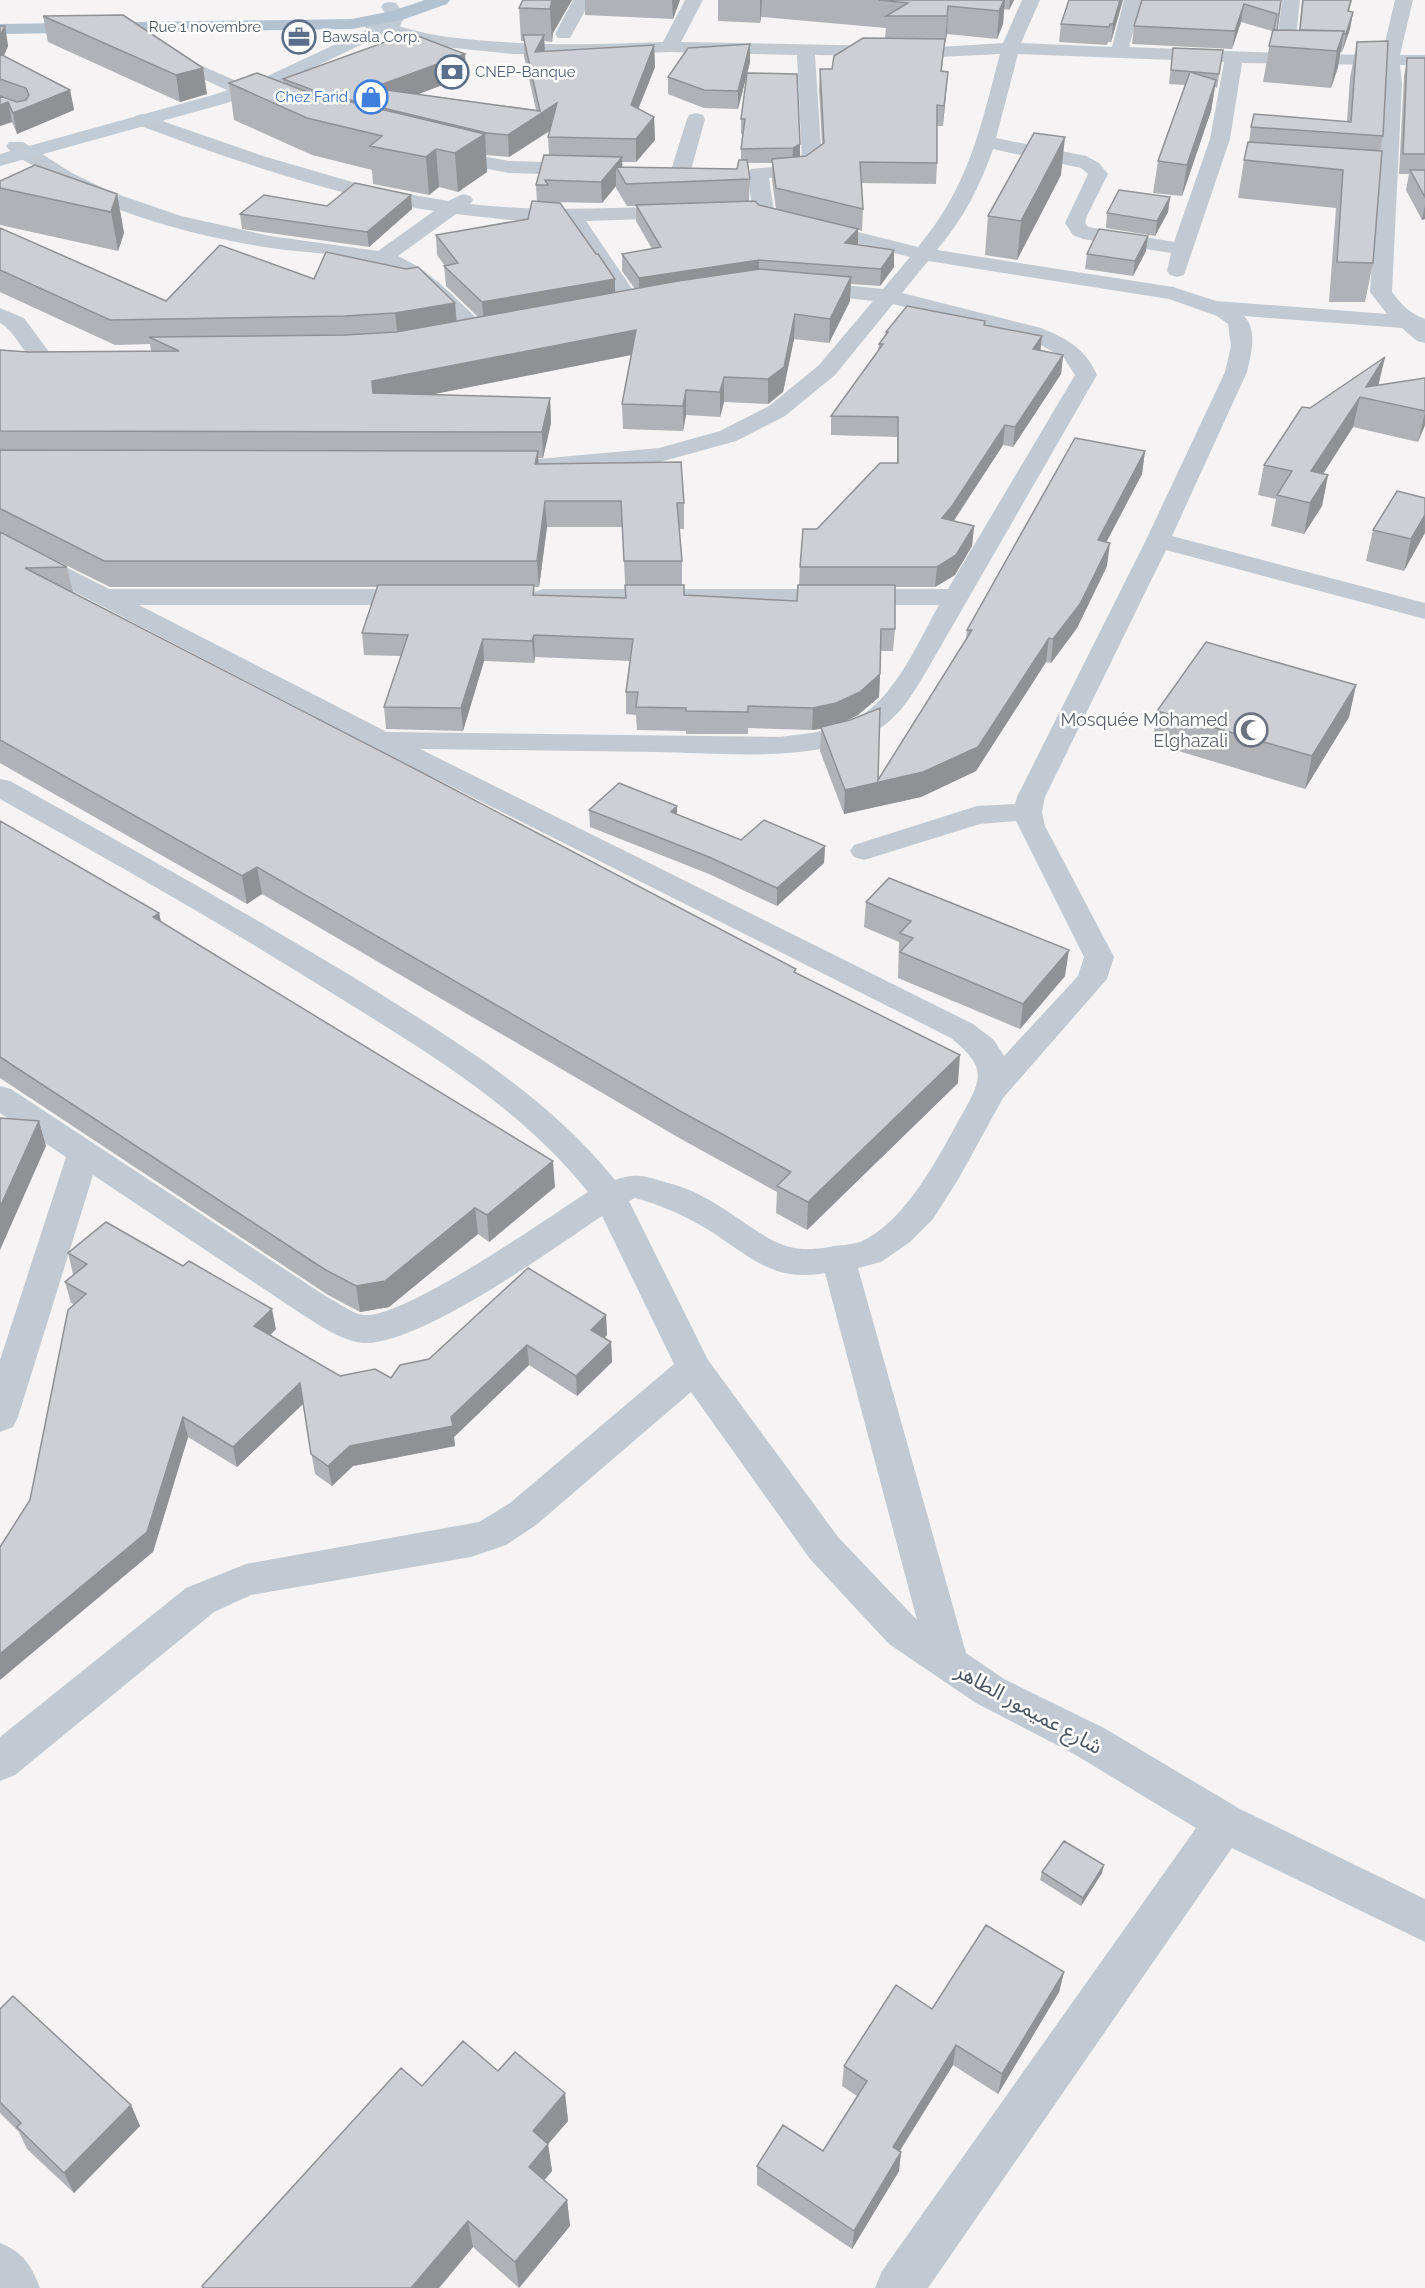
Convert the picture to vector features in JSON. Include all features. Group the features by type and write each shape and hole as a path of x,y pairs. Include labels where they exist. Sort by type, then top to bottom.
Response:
{"main road":[{"name":"Rue 1 novembre","path":"0,21 381,18 413,0"},
{"name":"Rue 1 novembre","path":"0,29 320,26 381,18 441,0"},
{"path":"14,150 142,120 294,72 381,18"},
{"path":"0,160 14,150 195,97 238,88"}],"street":[{"path":"564,34 582,0"},
{"path":"669,47 694,0"},
{"path":"1119,53 1133,0"},
{"path":"1284,59 1291,0"},
{"path":"1404,0 1390,60 1393,84 1396,182 1381,292 1391,308 1420,327"},
{"path":"999,17 1027,10"},
{"path":"508,467 543,467 660,455 728,436 777,411 827,370 945,228 971,184 985,142 1007,58 1027,10"},
{"path":"381,18 445,42 513,49 601,50 669,47 939,52 1007,58 1119,53 1284,59 1425,60"},
{"path":"736,172 758,174 798,171 812,162 806,49"},
{"path":"1173,293 1182,249 1220,139 1234,57"},
{"path":"173,58 287,111"},
{"path":"681,170 696,119"},
{"path":"142,120 218,149 269,164 368,191 451,208 528,215 573,216 704,211"},
{"path":"985,142 1088,163 1098,174 1091,194 1076,217 1075,223 1080,231 1090,235 1182,249"},
{"path":"14,150 80,186 145,211 269,242 382,258 403,267 423,281 467,335 502,329"},
{"path":"423,150 509,167 598,169"},
{"path":"382,258 509,167"},
{"path":"657,170 703,171"},
{"path":"1211,170 1234,171"},
{"path":"0,1098 315,1306 353,1326 366,1329 402,1321 450,1296 609,1195 633,1186 673,1197 720,1221 756,1247 780,1259 806,1264 869,1253 898,1233 921,1209 947,1170 991,1091 1092,979 1098,966 1099,957 1037,841 1028,812 1031,797 1158,540 1238,364 1242,346 1239,322 1216,307 1173,293 922,254 773,218 766,215 763,208 758,174"},
{"path":"1363,180 1396,182"},
{"path":"1091,194 1114,196"},
{"path":"1173,203 1197,206"},
{"path":"739,209 763,208"},
{"path":"573,216 600,260 643,303 608,309"},
{"path":"381,740 779,745 831,737 874,720 896,699 958,597 1086,375 1083,366 1072,353 1054,340 982,318 889,296 782,285"},
{"path":"1216,307 1420,327"},
{"path":"0,314 16,323 53,356 10,355"},
{"path":"1158,540 1425,611"},
{"path":"0,543 381,740 962,1031 983,1048 994,1066 991,1091"},
{"path":"102,597 447,597"},
{"path":"518,597 958,597"},
{"name":"شارع عميمور الطاهر","path":"0,787 279,944 487,1076 538,1116 567,1144 609,1195 694,1368 824,1548 903,1632 990,1691 1089,1741 1225,1823 1425,1921"},
{"path":"864,851 976,815 1028,812"},
{"path":"0,1417 83,1154"},
{"path":"839,1260 949,1664"},
{"path":"0,1762 200,1600 220,1590 246,1580 471,1541 492,1534 523,1514 694,1368"},
{"path":"899,2288 1225,1823"},
{"path":"0,2267 16,2288"}],"building":[{"path":"523,0 552,0 550,9 519,8"},
{"path":"879,0 1004,0 999,11 948,6 947,16 886,16 908,3"},
{"path":"1069,0 1120,0 1113,24 1109,27 1061,24"},
{"path":"1142,0 1281,0 1277,30 1274,30 1277,14 1244,4 1235,31 1134,26"},
{"path":"1303,0 1351,0 1348,11 1353,12 1346,34 1344,31 1300,30"},
{"path":"123,15 203,68 176,75 43,16"},
{"path":"0,26 5,26 0,36"},
{"path":"1273,30 1344,31 1337,51 1269,46"},
{"path":"410,33 465,54 372,88 540,111 523,35 544,35 535,52 654,45 631,105 654,117 636,139 548,137 557,103 508,135 487,133 321,93 283,79"},
{"path":"863,38 945,39 941,71 948,72 944,106 937,105 937,163 860,162 863,209 776,188 772,159 806,156 824,143 820,69 832,69 834,56"},
{"path":"1388,41 1383,136 1251,127 1254,114 1351,122 1357,42"},
{"path":"750,44 738,91 704,90 668,77 688,48"},
{"path":"1173,48 1223,50 1219,74 1171,70"},
{"path":"0,54 70,90 13,113 8,102 0,105 0,96 17,102 26,100 29,95 26,88 0,79"},
{"path":"1407,58 1425,58 1425,154 1403,154"},
{"path":"1190,72 1216,80 1187,165 1158,161"},
{"path":"257,73 305,91 485,134 455,153 436,149 426,157 370,146 382,136 307,118 229,83"},
{"path":"747,73 797,74 800,144 793,148 741,149 745,119 741,119"},
{"path":"1034,133 1065,137 1021,221 988,216"},
{"path":"1248,142 1382,151 1373,263 1337,262 1343,170 1244,160"},
{"path":"544,155 622,157 601,182 545,180 548,185 536,185"},
{"path":"739,160 747,160 750,179 626,184 616,167 737,169"},
{"path":"35,165 117,194 111,212 0,188 0,181"},
{"path":"1410,170 1425,170 1425,197"},
{"path":"355,183 411,195 367,232 240,214 264,195 327,206"},
{"path":"1119,190 1170,197 1157,221 1107,213"},
{"path":"532,201 560,203 615,279 482,302 444,266 458,263 436,235 528,219"},
{"path":"755,201 759,205 858,229 845,243 894,250 881,269 759,260 639,278 622,254 661,247 636,205"},
{"path":"0,228 166,301 220,245 314,279 326,252 406,269 418,267 455,303 395,313 345,316 110,320 0,270"},
{"path":"1099,229 1148,236 1135,261 1087,254"},
{"path":"760,269 851,277 830,319 795,314 784,367 768,379 724,377 720,392 686,390 683,406 622,404 636,330 372,381 373,393 550,398 542,432 0,431 0,350 28,352 179,351 149,337 345,335 396,332 678,281"},
{"path":"907,306 985,321 984,325 1042,336 1033,349 1063,355 1015,427 1005,425 942,518 974,526 956,555 937,567 800,567 803,529 817,529 880,463 898,463 898,417 831,416 883,344 879,344 888,332 886,332"},
{"path":"1385,357 1366,387 1425,378 1425,411 1360,397 1311,471 1328,475 1310,503 1277,495 1292,471 1264,465 1302,407 1310,408"},
{"path":"1075,438 1145,451 1098,540 1110,543 1080,604 1053,639 1049,638 978,747 923,772 845,790 821,727 850,720 880,708 878,780 972,630 967,630"},
{"path":"0,450 538,451 535,464 681,462 684,503 677,503 682,561 624,561 621,501 545,501 537,561 104,561 0,509"},
{"path":"1397,491 1425,498 1425,515 1411,539 1373,530"},
{"path":"0,532 67,567 25,568 796,969 794,972 960,1055 808,1202 777,1186 791,1172 680,1111 257,867 242,876 0,740"},
{"path":"378,585 534,585 533,595 626,598 625,585 684,585 684,595 797,601 798,585 895,585 895,629 881,629 880,674 860,692 836,703 813,708 748,706 748,712 636,707 638,692 626,692 633,639 534,635 532,641 483,639 461,708 384,707 408,635 362,633"},
{"path":"1206,642 1356,685 1312,756 1157,711"},
{"path":"619,783 677,806 671,812 741,840 764,820 825,846 777,888 709,857 589,810"},
{"path":"0,821 159,913 153,917 553,1161 487,1215 475,1208 385,1281 356,1286 324,1269 0,1057"},
{"path":"889,878 1069,950 1023,1004 900,952 913,938 900,933 911,921 866,902"},
{"path":"0,1118 39,1121 0,1207"},
{"path":"106,1222 183,1266 189,1261 272,1309 254,1326 340,1376 375,1369 391,1378 400,1365 429,1359 528,1268 606,1315 591,1330 611,1342 576,1376 527,1345 451,1417 453,1426 350,1446 328,1466 311,1454 300,1383 233,1447 183,1417 147,1532 0,1654 0,1547 30,1500 68,1310 86,1294 65,1282 87,1264 68,1253"},
{"path":"1064,1841 1104,1865 1083,1898 1042,1872"},
{"path":"986,1925 1064,1972 1002,2074 956,2045 893,2147 901,2152 854,2231 757,2166 783,2125 823,2151 867,2081 844,2066 896,1985 932,2009"},
{"path":"13,1996 131,2105 64,2173 17,2127 21,2123 0,2102 0,2009"},
{"path":"463,2041 498,2071 515,2052 565,2093 533,2131 548,2144 529,2167 567,2200 515,2262 468,2221 411,2288 204,2288 202,2286 401,2068 422,2086"}],"place":[{"name":"Bawsala Corp.","path":"299,37"},
{"name":"CNEP-Banque","path":"452,72"},
{"name":"Chez Farid","path":"371,97"},
{"name":"Mosquée Mohamed Elghazali","path":"1251,730"}]}
